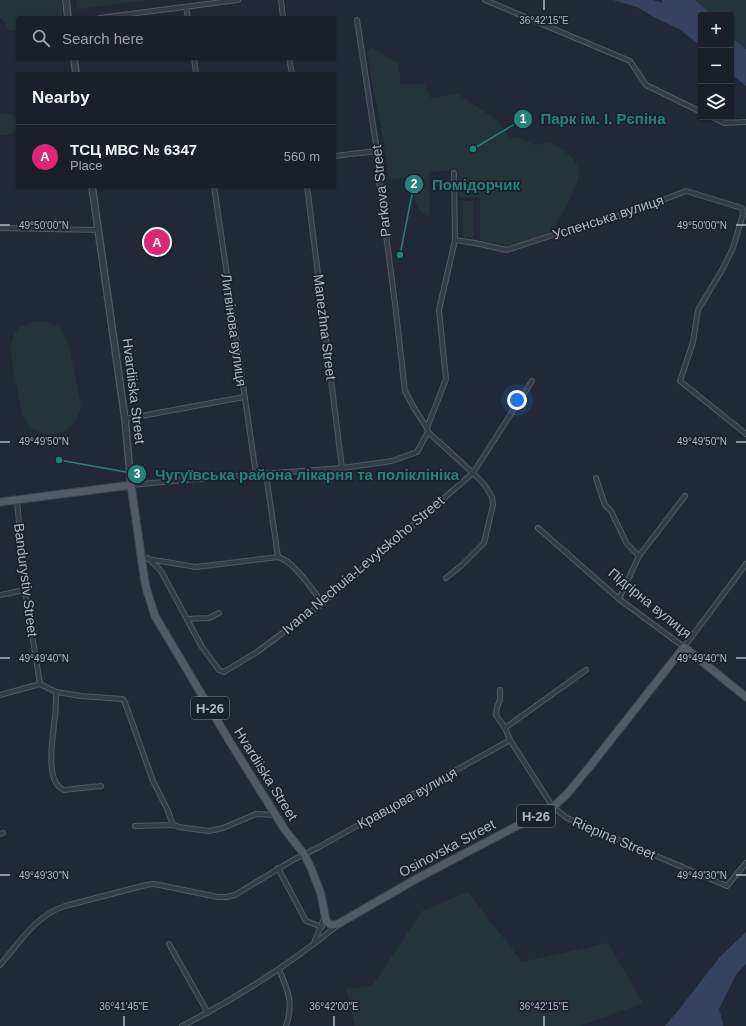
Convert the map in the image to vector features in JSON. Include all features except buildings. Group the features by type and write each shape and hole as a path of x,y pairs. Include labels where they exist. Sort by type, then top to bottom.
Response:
{"main road":[{"path":"0,502 131,485"},
{"name":"Hvardiiska Street","path":"131,485 145,558 148,594 158,621 275,815 304,854 321,894 324,917"},
{"name":"Підгірна вулиця","path":"684,647 746,697"},
{"name":"Osinovska Street","path":"338,924 416,879 553,807 567,794 591,765 684,647"},
{"path":"324,917 331,925 338,924"}],"street":[{"path":"66,0 68,16"},
{"path":"115,16 238,0"},
{"path":"281,0 284,16"},
{"path":"485,0 630,61 646,85 698,111"},
{"path":"186,7 188,16"},
{"name":"Parkova Street","path":"357,20 377,151 379,180 405,391 427,430 484,484 492,497 493,505 484,543 462,565 446,578"},
{"path":"74,60 76,72"},
{"path":"194,60 196,72"},
{"path":"289,60 292,72"},
{"path":"718,120 724,123 746,122"},
{"path":"336,156 377,151"},
{"path":"131,485 342,468 392,461 417,452 446,380 439,310 456,240 454,173"},
{"name":"Hvardiiska Street","path":"92,188 125,419 131,485"},
{"name":"Литвінова вулиця","path":"214,188 256,474"},
{"name":"Manezhna Street","path":"307,188 342,468"},
{"name":"Успенська вулиця","path":"456,240 507,250 562,232 627,214 686,191 742,208 743,214 733,248 722,270 698,310 693,342 680,381 746,434"},
{"path":"0,228 98,230"},
{"name":"Ivana Nechuia-Levytskoho Street","path":"187,619 202,647 219,670 224,672 239,664 323,603 473,473 532,381"},
{"path":"125,419 244,397"},
{"path":"266,474 278,557"},
{"path":"596,478 605,505 611,511 627,544 639,556"},
{"path":"619,599 639,556 685,496"},
{"name":"Bandurystiv Street","path":"16,500 25,590 40,684"},
{"name":"Підгірна вулиця","path":"538,528 586,568 619,599 684,647"},
{"path":"145,558 196,568 278,557 283,558 291,564 323,603"},
{"path":"145,558 161,571 187,619 209,618 219,612"},
{"path":"684,647 746,564"},
{"path":"0,595 25,590"},
{"path":"505,728 586,670"},
{"path":"0,695 40,684 56,692 81,696 122,698 158,794 168,811 173,825"},
{"name":"Riepina Street","path":"500,690 500,700 496,712 510,740 553,807 567,818 728,886 746,863"},
{"path":"56,692 52,738 52,769 56,785 64,790 101,786"},
{"name":"Кравцова вулиця","path":"0,964 35,924 54,910 146,884 154,884 218,898 235,895 278,868 320,847 510,740"},
{"path":"135,826 173,825 209,831 223,828 256,814 275,815"},
{"path":"278,868 306,921 322,927"},
{"path":"313,945 322,927 324,917"},
{"name":"Osinovska Street","path":"182,1026 208,1013 279,969 313,945 338,924"},
{"path":"169,944 208,1013"},
{"path":"279,969 290,999 290,1010 286,1026"}],"shaded area":[{"path":"0,0 61,0 63,16 16,16 16,30 9,31 2,18 0,18"},
{"path":"76,0 147,0 77,9"},
{"path":"695,0 746,0 746,49 734,39 734,12 709,12"},
{"path":"370,47 398,63 401,84 424,84 431,98 458,94 498,121 509,137 521,138 534,145 549,143 556,145 573,158 580,172 574,190 566,206 547,238 506,246 480,240 480,198 461,198 459,195 457,170 429,172 430,215 428,217 419,210 407,177 389,180 384,144 367,53"},
{"path":"8,113 14,116 16,119 16,130 13,133 0,135 0,114"},
{"path":"463,201 473,201 473,237 463,237"},
{"path":"38,321 48,322 55,325 61,329 65,335 70,350 81,404 78,416 72,425 64,431 55,434 46,434 37,431 28,424 22,414 12,358 11,350 14,334 19,328"},
{"path":"468,892 522,962 608,943 643,1003 580,1026 355,1026 346,989 372,986 422,911"}],"water":[{"path":"613,0 653,0 662,3 662,0 695,0 709,12 698,12 698,44 679,29 637,7"},
{"path":"734,39 746,49 746,86 734,76"},
{"path":"746,932 746,964 737,973 719,1009 723,1026 665,1026 719,958"}],"place":[{"name":"Парк ім. І. Рєпіна","path":"473,149"},
{"name":"ТСЦ МВС № 6347","path":"157,242"},
{"name":"Помідорчик","path":"400,255"},
{"name":"Чугуївська района лікарня та поліклініка","path":"59,460"}]}
